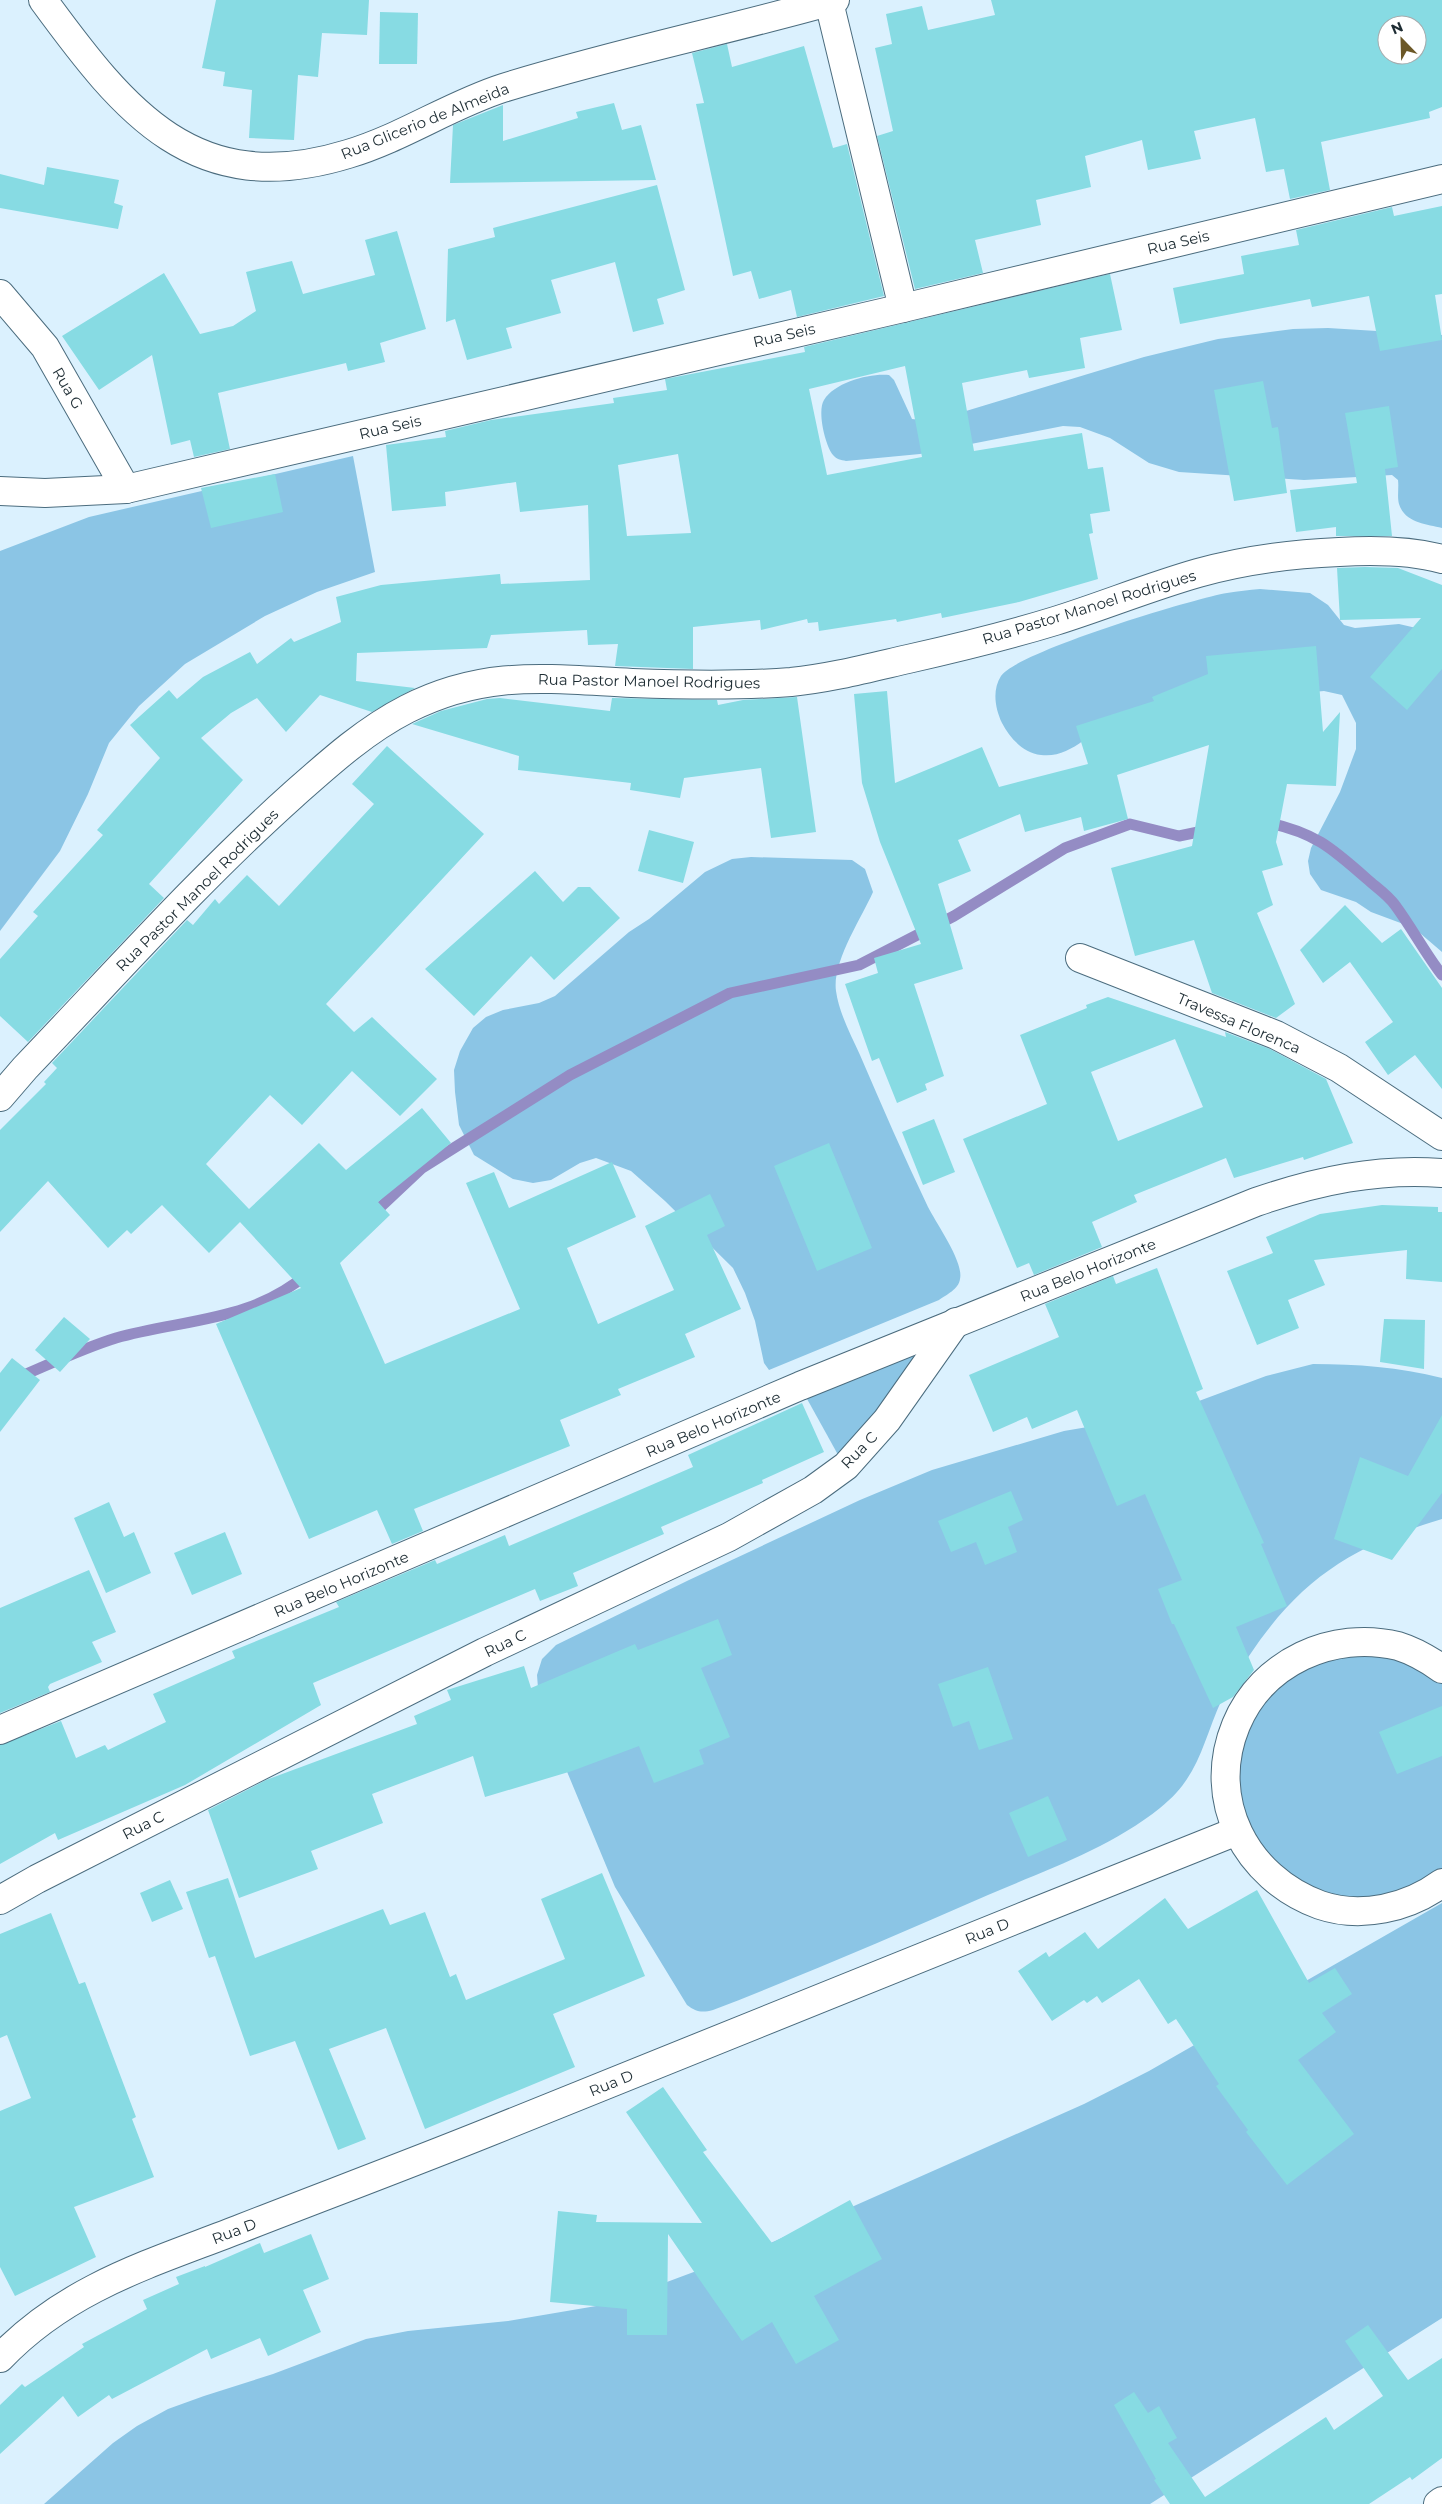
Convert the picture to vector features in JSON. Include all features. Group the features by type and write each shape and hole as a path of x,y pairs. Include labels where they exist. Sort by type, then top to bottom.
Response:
{"street":[{"name":"Rua Glicerio de Almeida","path":"43,0 88,62 145,120 178,143 197,153 241,166 265,168 285,167 348,154 392,137 449,110 500,89 553,73 832,1"},
{"path":"832,1 903,308"},
{"name":"Rua Seis","path":"0,491 45,493 126,489 903,308 1442,179"},
{"name":"Rua G","path":"0,294 44,347 126,489"},
{"name":"Rua Pastor Manoel Rodrigues","path":"0,1097 25,1068 248,835 332,760 367,733 389,718 437,696 466,686 503,679 532,678 637,683 760,684 824,678 956,648 1054,621 1198,573 1239,562 1278,556 1354,551 1398,552 1442,559"},
{"name":"Travessa Florenca","path":"1080,958 1276,1036 1339,1068 1442,1136"},
{"name":"Rua Belo Horizonte","path":"0,1730 800,1386 1256,1202 1299,1187 1374,1173 1411,1171 1442,1173"},
{"name":"Rua C","path":"0,1900 37,1878 485,1652 729,1538 813,1490 846,1466 887,1420 956,1322"},
{"path":"1442,1668 1415,1652 1399,1647 1350,1642 1318,1648 1288,1663 1275,1672 1252,1696 1236,1724 1230,1740 1225,1773 1228,1805 1237,1831 1248,1850 1268,1875 1294,1894 1324,1906 1356,1911 1388,1908 1419,1898 1442,1883"},
{"name":"Rua D","path":"0,2358 25,2335 66,2305 90,2289 138,2266 223,2236 498,2129 1237,1831"},
{"path":"1438,2504 1442,2501"}],"shaded area":[{"path":"1328,328 1442,335 1442,528 1417,522 1406,515 1399,504 1398,480 1392,475 1304,480 1179,472 1149,463 1110,438 1080,427 1063,426 920,454 846,461 833,455 827,444 823,428 821,412 824,400 836,388 863,377 889,375 894,380 912,419 921,420 966,411 1144,357 1218,339 1293,329"},
{"path":"353,456 375,572 317,592 265,616 185,664 139,706 109,743 88,794 60,851 0,931 0,551 89,517"},
{"path":"1260,589 1310,593 1328,605 1344,625 1355,628 1399,624 1442,634 1442,952 1414,928 1371,912 1356,902 1321,890 1310,874 1308,861 1311,848 1340,792 1356,749 1356,723 1342,695 1324,691 1302,693 1125,718 1108,724 1072,748 1052,755 1034,754 1023,748 1013,739 1002,723 996,705 996,687 1001,676 1014,666 1070,641 1179,605 1231,592"},
{"path":"751,857 852,860 865,869 873,892 838,967 836,991 846,1024 928,1207 954,1253 960,1272 957,1286 939,1300 769,1370 764,1363 755,1321 733,1268 665,1201 631,1171 596,1158 580,1163 551,1180 533,1183 513,1179 474,1155 459,1125 454,1070 460,1051 473,1028 486,1017 503,1010 539,1003 555,996 629,932 649,919 705,872 732,859"},
{"path":"942,1330 842,1462 801,1388"},
{"path":"1313,1364 1378,1367 1442,1378 1442,1519 1411,1529 1356,1553 1332,1568 1288,1606 1268,1629 1231,1682 1192,1771 1173,1796 1141,1822 1120,1835 1055,1867 851,1954 713,2010 699,2011 687,2005 615,1887 563,1762 538,1688 537,1675 542,1659 556,1645 689,1580 860,1500 932,1470 1064,1431 1164,1414 1266,1376"},
{"path":"1329,1647 1437,1667 1442,1671 1442,1881 1401,1903 1295,1893 1231,1809 1248,1704"},
{"path":"1442,1903 1442,2318 1150,2504 44,2504 113,2443 137,2426 168,2409 204,2396 273,2374 366,2339 408,2331 508,2321 608,2304 766,2245 1084,2104 1149,2071"}],"building":[{"path":"216,0 369,0 367,35 322,33 318,77 298,75 294,140 249,138 252,90 223,86 225,72 202,68"},
{"path":"991,0 1442,0 1442,107 1429,112 1430,118 1321,142 1330,190 1290,199 1284,169 1266,172 1255,118 1194,131 1201,159 1148,170 1142,140 1085,156 1091,187 1036,200 1041,225 975,240 983,273 915,289 877,136 893,131 875,48 892,44 886,14 922,6 928,30 995,15"},
{"path":"380,12 418,13 417,64 379,64"},
{"path":"727,44 732,67 804,46 833,148 847,144 884,296 797,317 791,290 759,299 751,271 733,276 696,104 704,103 692,53"},
{"path":"614,103 622,130 641,125 656,180 450,183 453,125 503,105 503,141 578,118 576,112"},
{"path":"47,167 119,180 114,203 123,206 118,229 0,208 0,174 44,185"},
{"path":"657,185 685,290 657,299 664,324 633,332 615,262 551,280 561,313 506,328 512,348 467,360 455,319 446,322 448,249 495,237 493,228"},
{"path":"1442,206 1442,294 1435,295 1442,340 1380,351 1369,296 1312,307 1310,299 1180,324 1173,288 1244,274 1241,256 1299,245 1296,230 1392,207 1394,216"},
{"path":"397,231 426,329 380,343 385,362 348,371 346,363 218,393 230,449 194,457 190,440 171,445 152,355 99,390 62,336 164,273 200,334 233,326 256,311 246,272 292,261 303,294 375,275 365,240"},
{"path":"1110,274 1122,330 1080,338 1085,368 1029,378 1027,370 962,383 974,451 1082,433 1088,469 1103,467 1110,511 1090,514 1093,533 1089,534 1098,579 1019,602 942,618 941,613 897,622 896,619 819,631 818,622 808,623 807,619 761,630 760,620 693,627 693,669 615,666 618,644 588,645 587,630 491,635 487,648 357,653 356,681 415,688 372,712 320,695 286,732 257,698 231,713 201,738 243,780 149,884 164,898 28,1042 0,1016 0,959 38,916 33,912 103,835 97,830 160,758 130,725 169,690 177,699 203,677 250,652 257,664 291,638 294,642 341,622 336,597 381,585 500,574 501,584 590,580 588,505 520,512 516,482 445,492 446,506 392,511 386,445 446,437 445,431 491,420 614,403 613,398 667,390 665,379 805,352 804,347","holes":["905,366 922,457 827,475 809,389","678,454 691,533 627,536 618,465"]},
{"path":"1263,381 1272,428 1278,427 1287,493 1234,501 1214,390"},
{"path":"1389,406 1398,467 1385,469 1392,536 1336,536 1336,527 1296,532 1290,490 1357,483 1345,413"},
{"path":"275,474 283,512 211,528 201,488"},
{"path":"1337,568 1398,568 1442,585 1442,669 1407,710 1370,677 1421,618 1340,620"},
{"path":"1316,646 1323,732 1340,712 1336,786 1287,784 1276,842 1283,865 1262,871 1273,905 1257,913 1295,1004 1276,1018 1212,993 1194,940 1135,956 1111,868 1192,846 1209,745 1117,775 1128,819 1084,831 1081,817 1025,832 1020,814 958,840 971,871 938,884 963,969 914,984 944,1076 925,1084 927,1090 897,1103 879,1058 872,1061 845,984 878,973 874,958 921,944 880,842 862,783 854,694 887,691 895,783 982,747 999,787 1088,764 1076,726 1154,701 1152,697 1208,674 1206,656"},
{"path":"797,697 816,832 771,838 761,768 684,778 680,798 630,790 631,783 518,770 519,756 412,724 441,711 487,699 500,698 610,711 612,698 717,700 718,705 743,700"},
{"path":"387,746 484,834 326,1004 354,1032 372,1017 437,1079 400,1116 352,1071 302,1125 270,1095 206,1164 249,1209 319,1143 346,1170 422,1108 451,1143 378,1202 390,1215 340,1263 385,1364 520,1309 466,1183 494,1172 509,1208 612,1162 636,1217 567,1248 598,1324 674,1290 645,1226 710,1194 725,1226 707,1235 741,1309 685,1334 695,1357 618,1389 621,1395 560,1420 570,1446 414,1509 423,1531 392,1544 377,1510 309,1539 216,1324 301,1288 240,1222 209,1253 162,1205 131,1234 127,1230 108,1248 48,1181 0,1232 0,1130 46,1084 44,1082 57,1068 52,1063 187,920 193,925 215,899 219,904 247,875 279,906 374,804 352,784"},
{"path":"649,830 694,842 683,883 638,871"},
{"path":"535,871 563,902 578,887 590,887 620,918 554,980 531,956 474,1016 425,969"},
{"path":"1345,905 1382,943 1401,929 1442,988 1442,1089 1415,1055 1388,1075 1365,1042 1393,1022 1350,962 1323,983 1300,950"},
{"path":"1108,997 1226,1037 1225,1032 1270,1049 1326,1079 1353,1143 1304,1160 1303,1157 1234,1178 1226,1158 1134,1195 1137,1202 1092,1222 1102,1247 1034,1275 1029,1263 1017,1268 963,1139 1047,1104 1020,1035 1087,1008 1086,1005","holes":["1175,1039 1203,1107 1118,1141 1091,1072"]},
{"path":"934,1119 955,1172 923,1185 902,1132"},
{"path":"829,1143 872,1248 817,1271 774,1166"},
{"path":"1382,1205 1438,1207 1438,1212 1442,1212 1442,1282 1406,1279 1407,1250 1314,1260 1325,1285 1288,1300 1299,1328 1257,1345 1227,1271 1273,1253 1266,1237 1320,1214"},
{"path":"1157,1268 1203,1389 1196,1392 1264,1543 1261,1544 1287,1606 1236,1627 1254,1670 1233,1697 1213,1708 1174,1624 1172,1624 1158,1589 1182,1580 1145,1494 1117,1506 1077,1410 1032,1429 1027,1417 993,1432 969,1375 1059,1337 1045,1304 1113,1276 1116,1284"},
{"path":"64,1317 90,1339 60,1372 35,1350"},
{"path":"1384,1319 1425,1320 1424,1369 1380,1362"},
{"path":"12,1358 40,1380 0,1432 0,1373"},
{"path":"802,1403 824,1452 762,1480 763,1483 661,1527 664,1534 573,1573 578,1586 540,1601 535,1589 313,1683 321,1705 185,1785 58,1840 55,1833 0,1864 0,1745 61,1721 76,1758 105,1745 108,1750 166,1722 153,1694 235,1658 232,1651 339,1607 336,1602 435,1560 437,1564 505,1535 509,1546 693,1467 688,1455"},
{"path":"1442,1415 1442,1493 1392,1560 1334,1539 1360,1457 1408,1476"},
{"path":"1011,1491 1023,1520 1008,1527 1017,1552 985,1565 976,1542 951,1552 938,1521"},
{"path":"109,1502 124,1537 134,1532 151,1573 106,1593 74,1518"},
{"path":"225,1532 242,1574 192,1595 174,1553"},
{"path":"89,1570 116,1632 92,1642 102,1662 50,1684 48,1687 50,1692 0,1713 0,1608"},
{"path":"718,1619 732,1655 701,1668 730,1737 699,1750 704,1764 654,1783 639,1746 572,1771 485,1797 473,1756 372,1794 383,1823 311,1851 318,1869 239,1898 208,1810 266,1780 417,1724 414,1716 451,1700 447,1690 524,1666 531,1688 635,1644 638,1650"},
{"path":"988,1667 1013,1739 979,1750 969,1721 953,1727 938,1684"},
{"path":"1442,1706 1442,1756 1397,1774 1379,1732"},
{"path":"1048,1796 1067,1840 1028,1857 1009,1813"},
{"path":"602,1873 645,1976 553,2014 575,2067 425,2129 386,2028 329,2049 366,2139 338,2150 295,2041 250,2056 215,1956 209,1958 186,1892 228,1878 255,1958 383,1909 390,1925 425,1912 450,1977 456,1974 466,2000 565,1959 541,1899"},
{"path":"170,1880 183,1909 152,1922 140,1893"},
{"path":"1257,1890 1309,1983 1335,1968 1352,1994 1322,2013 1336,2032 1298,2060 1354,2134 1287,2185 1246,2132 1248,2130 1216,2086 1219,2084 1176,2019 1168,2024 1139,1979 1102,2003 1097,1996 1087,2003 1084,2000 1052,2021 1018,1971 1046,1952 1049,1957 1085,1932 1098,1949 1165,1898 1188,1929"},
{"path":"51,1913 79,1984 85,1982 136,2117 132,2119 154,2177 74,2207 96,2257 15,2296 0,2267 0,2111 31,2098 7,2035 0,2038 0,1934"},
{"path":"663,2087 707,2150 703,2152 772,2243 850,2200 882,2259 814,2296 839,2340 796,2364 772,2322 742,2341 668,2234 667,2335 627,2335 627,2309 550,2302 558,2211 597,2215 596,2222 702,2223 626,2112"},
{"path":"311,2234 329,2279 303,2290 321,2332 268,2356 260,2338 211,2359 207,2349 112,2399 109,2395 78,2417 63,2396 0,2454 0,2405 22,2384 25,2387 84,2347 82,2344 147,2309 143,2300 179,2284 176,2277 205,2267 260,2243 264,2253"},
{"path":"1368,2325 1408,2380 1442,2358 1442,2458 1412,2480 1410,2477 1369,2504 1170,2504 1154,2480 1156,2479 1114,2405 1134,2392 1148,2413 1159,2406 1177,2438 1168,2443 1205,2497 1326,2417 1334,2430 1383,2396 1345,2341"}],"waterway":[{"path":"1265,822 1297,831 1321,842 1382,891 1395,905 1442,975"},
{"path":"372,1215 422,1168 570,1075 730,993 859,965 954,916 1065,848 1130,824 1179,836 1208,830"},
{"path":"0,1385 72,1354 116,1338 217,1317 241,1310 287,1289 308,1273"}]}
